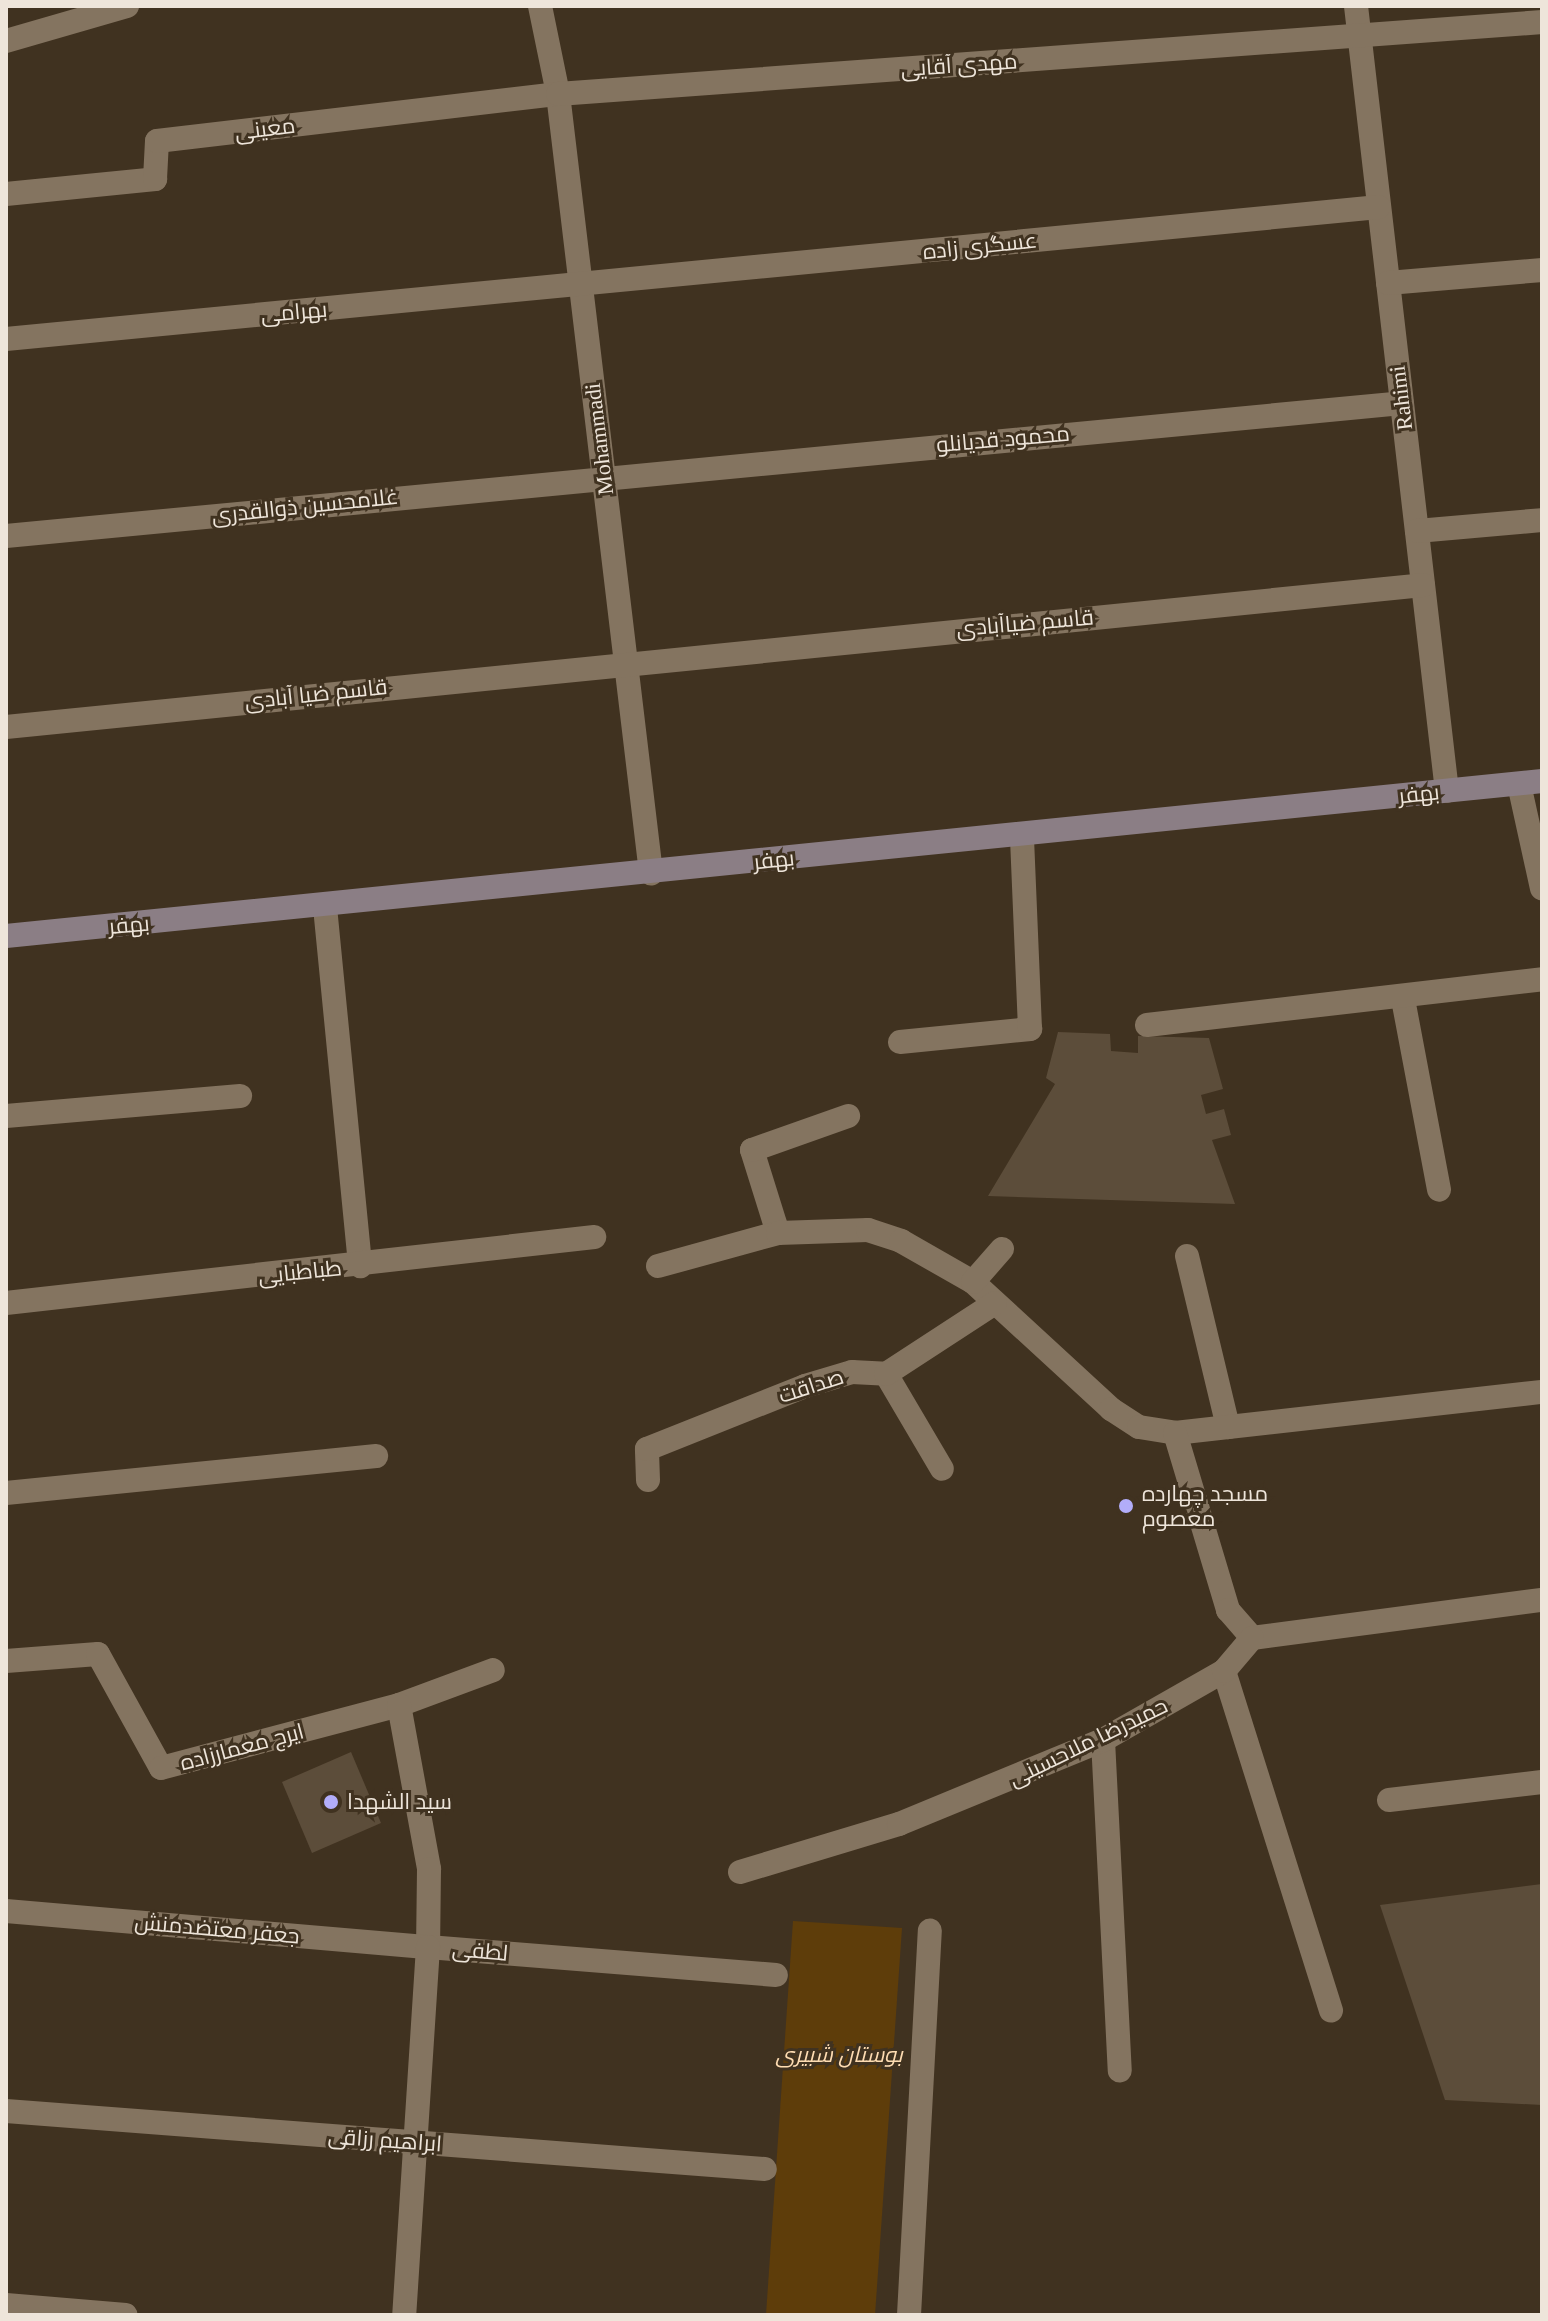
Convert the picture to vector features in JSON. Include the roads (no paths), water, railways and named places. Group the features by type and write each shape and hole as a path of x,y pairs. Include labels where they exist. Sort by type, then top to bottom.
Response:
{"street":[{"path":"6,41 127,6"},
{"name":"Mohammadi","path":"540,6 558,94 651,873"},
{"name":"Rahimi","path":"1356,6 1447,791"},
{"name":"مهدی آقایی","path":"558,94 1542,22"},
{"name":"معینی","path":"6,194 155,179 157,141 558,94"},
{"name":"عسگری زاده","path":"581,286 1379,207"},
{"path":"1388,283 1542,270"},
{"name":"بهرامی","path":"6,339 581,286"},
{"name":"محمود قدیانلو","path":"604,476 1402,403"},
{"name":"غلامحسین ذوالقدری","path":"6,536 604,476"},
{"path":"1417,531 1542,520"},
{"name":"قاسم ضیاآبادی","path":"626,661 1423,585"},
{"name":"قاسم ضیا آبادی","path":"6,727 626,661"},
{"path":"1530,783 1542,886"},
{"name":"بهفر","path":"6,936 325,907 1530,783"},
{"path":"900,1042 1030,1029 1022,835"},
{"path":"325,907 360,1266"},
{"path":"1147,1025 1403,999 1542,979"},
{"path":"1403,999 1439,1190"},
{"path":"6,1116 240,1096"},
{"path":"778,1233 752,1150 848,1116"},
{"path":"658,1266 778,1233 868,1230 901,1241 973,1282 1111,1409 1139,1427 1175,1433 1542,1392"},
{"name":"طباطبایی","path":"6,1303 360,1266 594,1237"},
{"path":"973,1282 1002,1249"},
{"path":"1187,1256 1228,1427"},
{"path":"942,1469 886,1374 995,1303"},
{"name":"صداقت","path":"648,1480 643,1461 647,1449 660,1443 805,1386 852,1372 886,1374"},
{"path":"1175,1433 1228,1610 1252,1638 1542,1600"},
{"path":"6,1493 376,1456"},
{"name":"حمیدرضا ملاحسینی","path":"740,1872 899,1824 1103,1740 1224,1671 1252,1638"},
{"name":"ایرج معمارزاده","path":"6,1661 98,1654 161,1768 399,1705"},
{"path":"399,1705 493,1670"},
{"path":"1224,1671 1331,2011"},
{"name":"لطفی","path":"399,1705 429,1869 428,1947 776,1975"},
{"path":"1103,1740 1120,2071"},
{"path":"1389,1800 1542,1782"},
{"name":"جعفر معتضدمنش","path":"6,1911 428,1947"},
{"path":"909,2315 930,1931"},
{"path":"404,2315 428,1947"},
{"name":"ابراهیم رزاقی","path":"6,2111 765,2169"},
{"path":"6,2305 126,2315"}],"place":[{"name":"مسجد چهارده معصوم","path":"1126,1506"},
{"name":"سید الشهدا","path":"331,1802"}],"park label":[{"name":"بوستان شبیری","path":"839,2055"}]}
